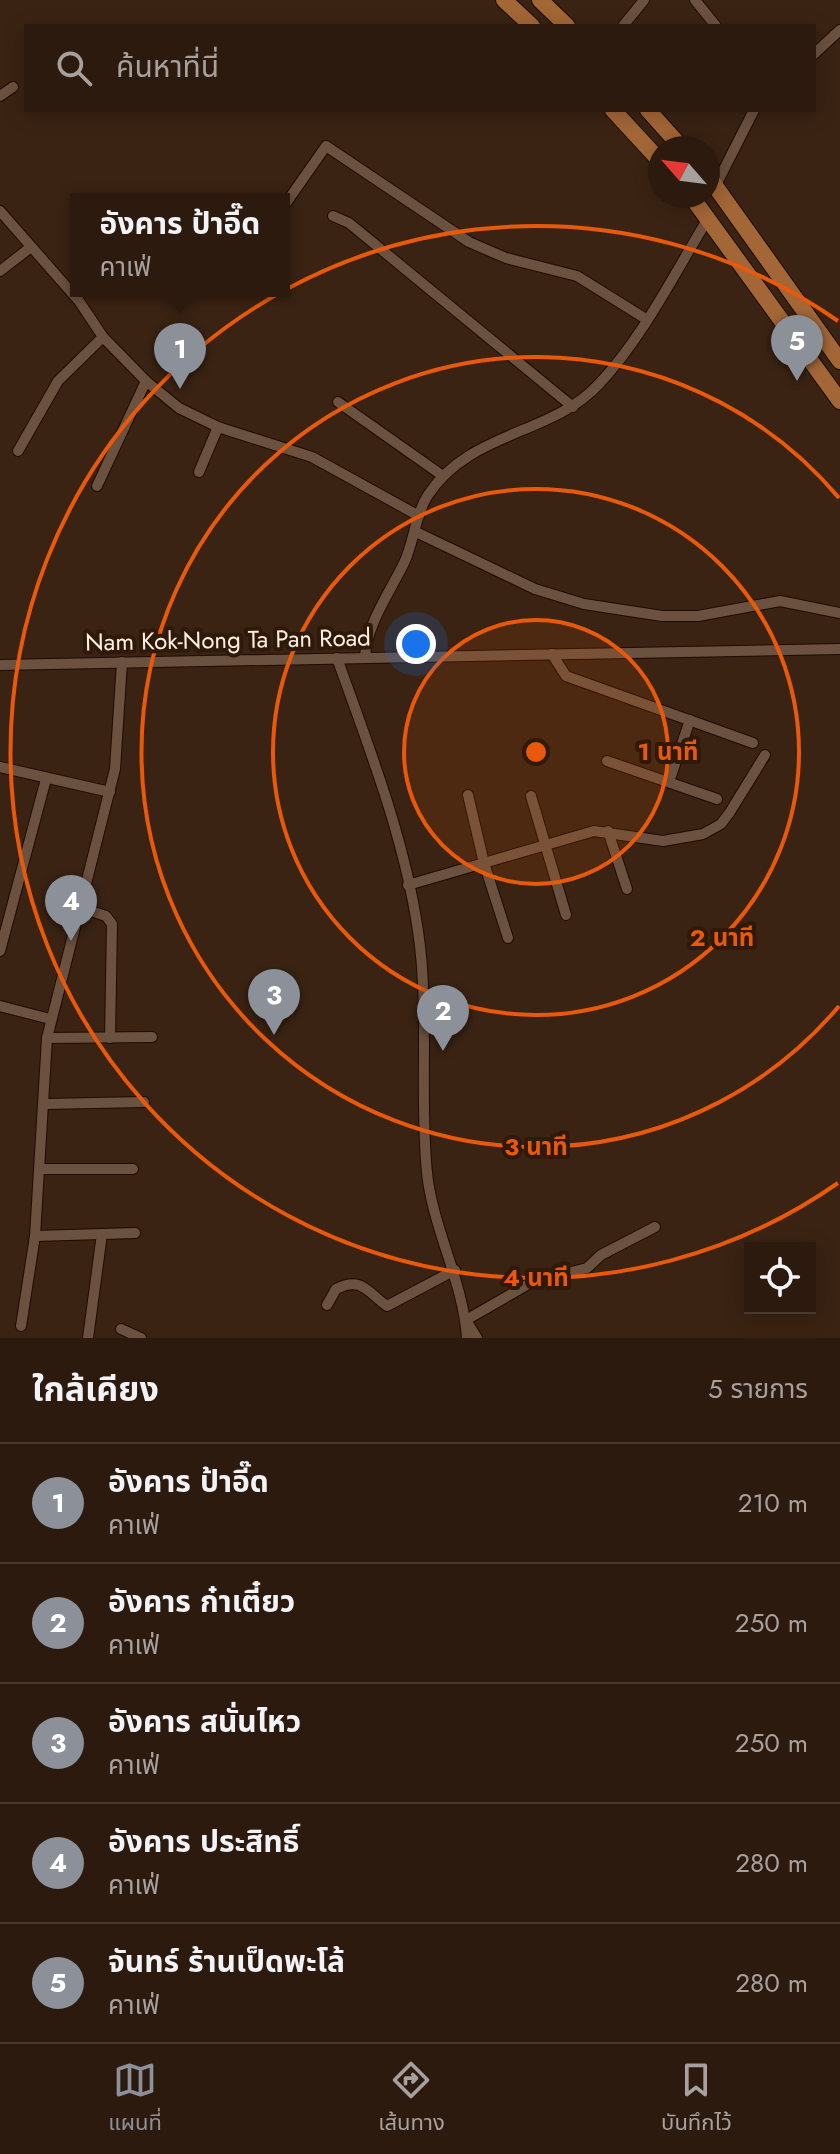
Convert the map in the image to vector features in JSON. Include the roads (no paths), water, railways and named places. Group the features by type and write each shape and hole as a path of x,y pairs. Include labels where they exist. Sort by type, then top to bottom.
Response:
{"main road":[{"path":"504,0 530,24"},
{"path":"540,0 565,24"},
{"path":"615,112 648,148"},
{"path":"650,112 671,136"},
{"path":"720,192 840,361"},
{"path":"701,208 840,401"}],"street":[{"path":"625,24 644,0"},
{"path":"695,0 714,24"},
{"path":"816,52 840,31"},
{"path":"0,96 13,87"},
{"path":"720,167 753,112"},
{"path":"290,197 326,146 469,242 506,258 577,276 646,319"},
{"path":"0,211 70,291"},
{"path":"333,216 349,223 573,407"},
{"path":"365,658 369,636 416,532 419,516 429,494 443,476 492,441 573,407 598,385 646,319 709,217"},
{"path":"0,271 31,247"},
{"path":"75,297 103,337 146,381 179,408 218,427 312,457 419,516"},
{"path":"18,451 58,381 103,337"},
{"path":"97,486 146,381"},
{"path":"338,402 443,476"},
{"path":"199,472 218,427"},
{"path":"416,532 535,589 584,604 662,616 698,616 780,601 840,613"},
{"name":"Nam Kok-Nong Ta Pan Road","path":"0,665 840,649"},
{"path":"552,654 566,676 753,743"},
{"path":"337,658 391,808 418,931 424,1006 427,1175 455,1270 467,1338"},
{"path":"21,1326 35,1236 47,1038 110,792 118,750 122,662"},
{"path":"669,782 690,720"},
{"path":"408,885 543,846 608,831 663,841 703,834 721,824 765,755"},
{"path":"607,761 717,799"},
{"path":"0,767 110,792"},
{"path":"0,951 46,779"},
{"path":"468,795 484,863 508,938"},
{"path":"531,796 543,846 566,915"},
{"path":"608,831 627,889"},
{"path":"79,907 106,916 112,924 110,1038"},
{"path":"0,1006 50,1019"},
{"path":"47,1038 152,1037"},
{"path":"44,1104 144,1102"},
{"path":"41,1169 133,1169"},
{"path":"466,1320 532,1282 587,1268 601,1255 655,1227"},
{"path":"35,1236 135,1233"},
{"path":"88,1338 102,1234"},
{"path":"327,1305 336,1289 355,1283 364,1285 387,1306 455,1270"},
{"path":"466,1320 477,1338"},
{"path":"121,1329 141,1338"}],"place":[{"name":"จันทร์ ร้านเป็ดพะโล้","path":"797,381"},
{"name":"อังคาร ป้าอี๊ด","path":"180,389"},
{"name":"อังคาร ประสิทธิ์","path":"71,941"},
{"name":"อังคาร สนั่นไหว","path":"274,1035"},
{"name":"อังคาร ก๋าเตี๋ยว","path":"443,1051"}]}
